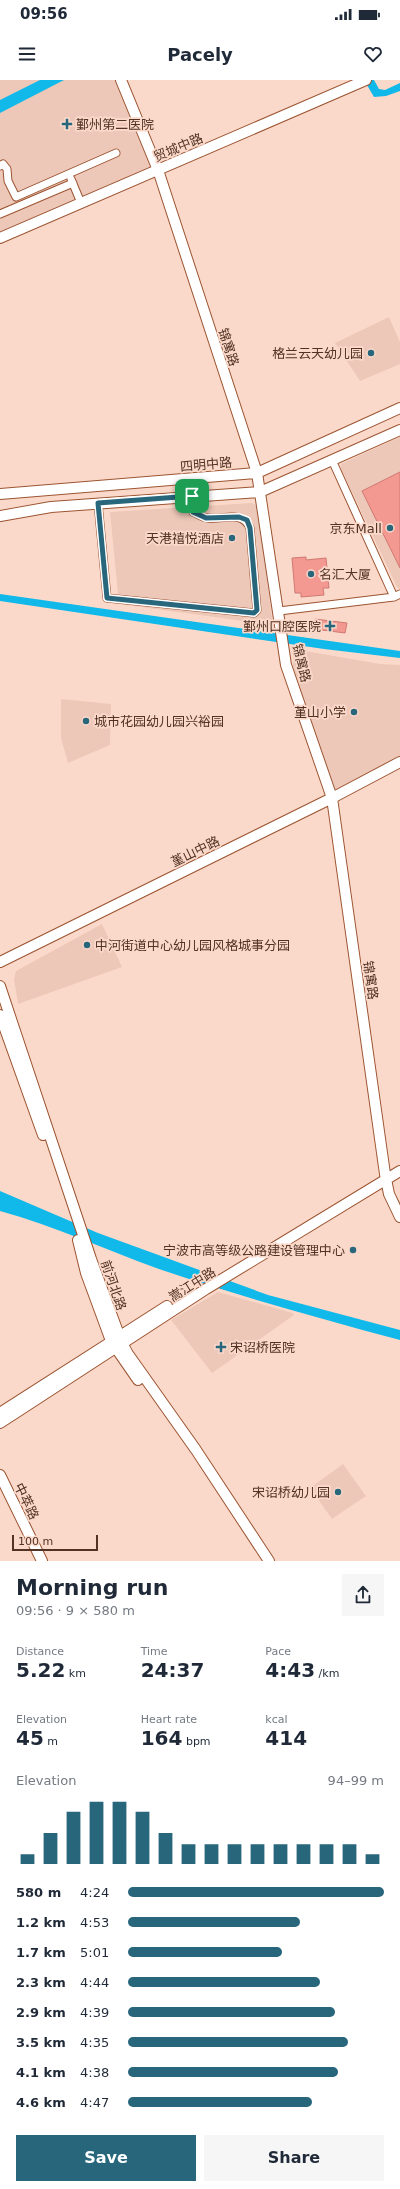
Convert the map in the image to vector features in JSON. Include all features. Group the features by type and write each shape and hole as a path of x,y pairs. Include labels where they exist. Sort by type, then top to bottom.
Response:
{"main road":[{"name":"锦寓路","path":"121,80 158,170 257,473 286,665 332,798 386,1177 389,1194 400,1217"},
{"name":"贸城中路","path":"0,238 366,80"},
{"name":"四明中路","path":"0,494 257,473 400,408"},
{"path":"0,516 51,507 260,492 400,430"},
{"name":"堇山中路","path":"0,962 332,798 400,762"},
{"name":"前河北路","path":"0,986 87,1257 116,1342 264,1561"},
{"name":"前河北路","path":"0,1015 74,1216"},
{"name":"嵩江中路","path":"386,1177 400,1165"},
{"name":"嵩江中路","path":"0,1413 203,1287 386,1177 400,1171"},
{"name":"嵩江中路","path":"0,1423 116,1342"},
{"name":"前河北路","path":"116,1342 128,1354 196,1450 269,1561"},
{"name":"中萃路","path":"0,1475 42,1561"}],"street":[{"path":"16,197 70,175 116,153"},
{"path":"0,166 2,164 7,169 8,181 19,205"},
{"path":"70,175 81,203"},
{"path":"0,214 73,183"},
{"path":"279,611 397,595 332,460"},
{"path":"98,503 107,598 254,613 257,610 250,528 247,520 239,517 206,518 193,512 192,496"}],"shaded area":[{"name":"鄞州第二医院","path":"0,80 116,80 151,167 0,232"},
{"name":"格兰云天幼儿园","path":"389,317 400,342 400,364 360,381 335,343"},
{"path":"400,437 400,589 397,587 341,469 341,464"},
{"path":"252,503 257,506 273,625 119,604 110,512"},
{"name":"堇山小学","path":"294,649 380,664 400,665 400,758 333,794 293,666"},
{"name":"城市花园幼儿园兴裕园","path":"61,699 111,704 110,745 68,763 61,738"},
{"name":"中河街道中心幼儿园风格城事分园","path":"102,924 122,967 18,1004 14,979 16,971"},
{"name":"宋诏桥医院","path":"218,1292 293,1313 294,1315 212,1373 171,1320"},
{"name":"宋诏桥幼儿园","path":"343,1464 366,1496 332,1519 310,1488"}],"water":[{"path":"40,80 64,80 0,113 0,100"},
{"path":"364,80 374,80 379,89 385,90 400,83 400,91 386,96 374,97"},
{"path":"0,594 400,651 400,658 324,649 0,601"},
{"path":"0,1191 98,1233 268,1295 400,1330 400,1340 189,1279 139,1262 80,1238 0,1211"}],"building":[{"name":"京东Mall","path":"400,472 400,568 362,491"},
{"name":"名汇大厦","path":"306,557 306,560 326,558 329,588 323,588 324,595 301,597 301,593 295,593 292,558"},
{"name":"鄞州口腔医院","path":"315,619 347,623 345,633 314,629"}],"place":[{"name":"鄞州第二医院","path":"67,124"},
{"name":"格兰云天幼儿园","path":"371,353"},
{"name":"京东Mall","path":"390,528"},
{"name":"天港禧悦酒店","path":"232,538"},
{"name":"名汇大厦","path":"311,574"},
{"name":"鄞州口腔医院","path":"330,626"},
{"name":"堇山小学","path":"354,712"},
{"name":"城市花园幼儿园兴裕园","path":"86,721"},
{"name":"中河街道中心幼儿园风格城事分园","path":"87,945"},
{"name":"宁波市高等级公路建设管理中心","path":"353,1250"},
{"name":"宋诏桥医院","path":"221,1347"},
{"name":"宋诏桥幼儿园","path":"338,1492"}],"route":[{"path":"192,496 193,512 206,518 239,517 247,520 250,528 257,610 254,613 171,603 107,598 98,503 192,496"}]}
